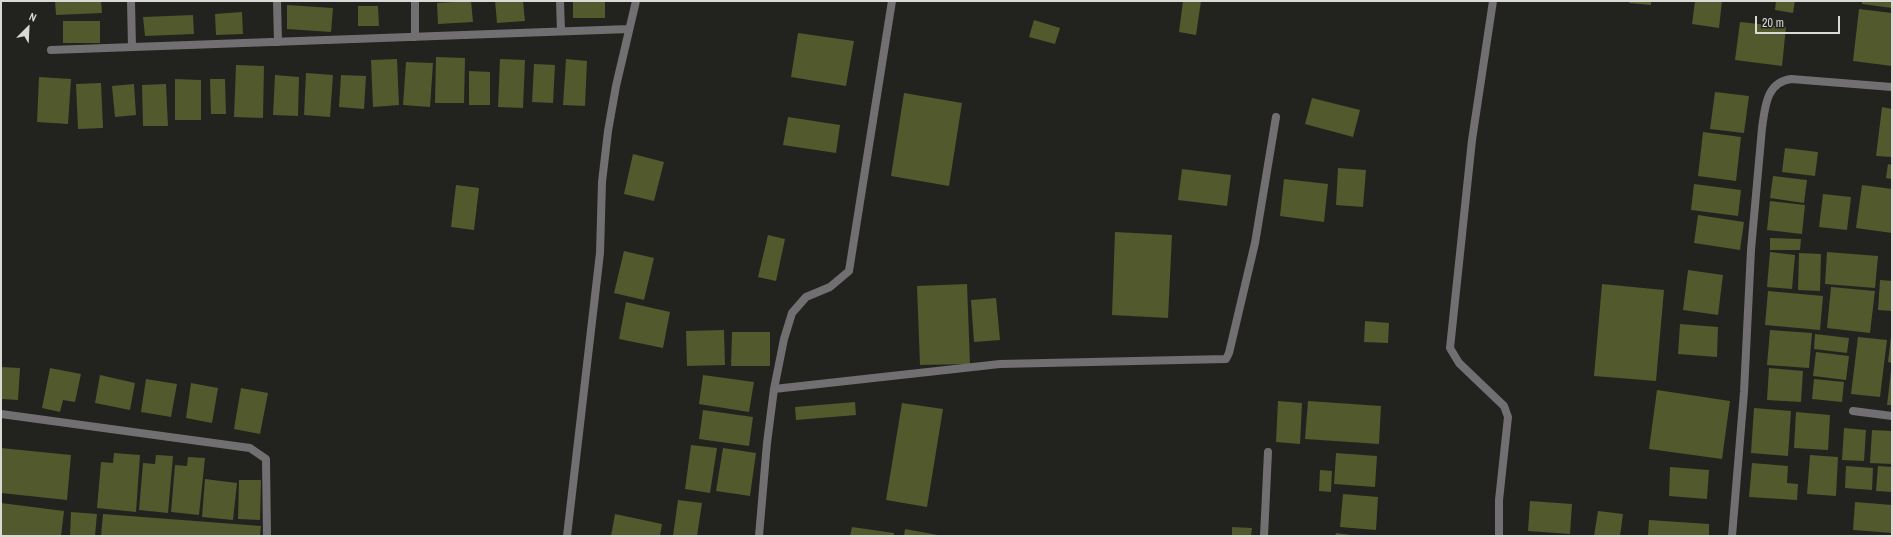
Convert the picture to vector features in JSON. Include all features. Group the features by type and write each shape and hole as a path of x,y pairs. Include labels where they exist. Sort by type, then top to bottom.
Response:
{"street":[{"path":"131,1 132,47"},
{"path":"277,1 278,42"},
{"path":"415,1 415,37"},
{"path":"560,1 562,31"},
{"path":"567,536 600,254 602,182 616,86 636,1"},
{"path":"759,536 767,443 774,389 784,340 792,313 806,297 830,287 849,271 892,1"},
{"path":"1492,1 1472,140 1450,348 1459,363 1504,406 1508,417 1499,500 1498,536"},
{"path":"51,50 629,29"},
{"path":"1732,536 1744,392 1751,250 1762,128 1765,108 1770,93 1773,87 1783,80 1791,78 1892,87"},
{"path":"774,389 1000,364 1226,359 1229,353 1255,243 1276,117"},
{"path":"1853,411 1892,416"},
{"path":"1,414 250,448 266,459 267,536"},
{"path":"1264,536 1268,452"}],"building":[{"path":"55,1 101,1 102,13 56,15"},
{"path":"471,1 473,22 438,24 437,3"},
{"path":"495,1 523,1 525,21 497,23"},
{"path":"573,1 605,1 605,18 573,18"},
{"path":"1183,1 1201,1 1196,35 1179,32"},
{"path":"1630,1 1651,1 1651,5 1629,3"},
{"path":"1695,1 1722,1 1719,28 1692,24"},
{"path":"1776,1 1795,1 1793,13 1775,10"},
{"path":"1862,1 1892,1 1892,8 1862,4"},
{"path":"287,5 333,8 331,32 287,29"},
{"path":"358,6 378,6 379,26 358,26"},
{"path":"1859,9 1892,13 1892,66 1853,61"},
{"path":"242,12 243,34 216,35 215,14"},
{"path":"193,15 194,34 145,36 143,17"},
{"path":"1034,20 1060,28 1055,44 1029,37"},
{"path":"63,21 100,21 100,43 63,43"},
{"path":"1740,22 1786,27 1782,66 1735,60"},
{"path":"798,33 854,41 846,86 791,77"},
{"path":"436,57 465,58 464,103 435,103"},
{"path":"397,59 399,105 373,107 371,60"},
{"path":"500,59 525,60 523,108 498,107"},
{"path":"566,59 587,61 585,106 563,105"},
{"path":"406,62 433,63 430,107 403,105"},
{"path":"534,64 555,65 553,103 532,102"},
{"path":"236,65 264,66 263,118 234,117"},
{"path":"469,71 490,72 490,105 469,105"},
{"path":"306,73 333,75 330,117 304,115"},
{"path":"275,75 299,77 298,116 273,115"},
{"path":"341,75 366,76 364,109 339,107"},
{"path":"39,77 71,79 68,124 37,122"},
{"path":"175,79 201,80 201,120 175,120"},
{"path":"210,79 225,79 226,114 211,114"},
{"path":"101,83 103,128 78,129 76,84"},
{"path":"134,84 136,115 115,117 112,86"},
{"path":"166,84 168,126 143,126 142,85"},
{"path":"1715,92 1749,96 1744,133 1710,129"},
{"path":"904,93 962,103 949,186 891,176"},
{"path":"1312,98 1360,110 1353,137 1305,124"},
{"path":"1882,107 1892,109 1892,157 1876,156"},
{"path":"788,117 840,125 836,153 783,145"},
{"path":"1703,132 1741,137 1736,181 1698,176"},
{"path":"1785,148 1818,152 1815,176 1782,172"},
{"path":"633,154 664,162 654,201 624,194"},
{"path":"1888,164 1892,165 1892,179 1886,178"},
{"path":"1338,168 1366,170 1363,207 1336,205"},
{"path":"1182,169 1231,175 1227,206 1178,200"},
{"path":"1773,176 1807,180 1804,203 1770,198"},
{"path":"1284,179 1328,184 1324,222 1280,216"},
{"path":"1694,184 1741,190 1738,216 1691,210"},
{"path":"456,185 479,188 474,230 451,227"},
{"path":"1862,185 1892,189 1892,233 1856,228"},
{"path":"1823,194 1851,197 1847,230 1819,227"},
{"path":"1770,201 1805,205 1802,234 1767,230"},
{"path":"1698,215 1744,222 1740,250 1694,243"},
{"path":"1115,232 1172,235 1168,318 1112,315"},
{"path":"768,235 785,239 776,281 758,277"},
{"path":"1770,238 1801,239 1800,250 1770,250"},
{"path":"624,251 654,258 644,300 614,293"},
{"path":"1770,252 1795,255 1792,289 1767,287"},
{"path":"1827,252 1878,256 1875,288 1825,284"},
{"path":"1799,253 1821,254 1820,291 1798,290"},
{"path":"1688,270 1723,275 1718,315 1683,310"},
{"path":"1880,280 1892,281 1892,311 1878,310"},
{"path":"967,284 970,364 920,365 917,286"},
{"path":"1602,284 1664,290 1656,381 1594,376"},
{"path":"1831,287 1875,291 1870,333 1827,328"},
{"path":"1768,291 1823,296 1820,330 1765,325"},
{"path":"996,298 1000,340 974,342 971,300"},
{"path":"626,302 670,312 663,348 619,339"},
{"path":"1365,321 1389,323 1388,343 1364,342"},
{"path":"1680,324 1718,327 1717,357 1678,354"},
{"path":"724,330 725,365 687,366 686,331"},
{"path":"1770,330 1812,333 1809,368 1767,365"},
{"path":"732,332 770,332 770,366 731,366"},
{"path":"1815,334 1849,338 1847,353 1814,349"},
{"path":"1892,336 1892,363 1888,362"},
{"path":"1858,337 1887,340 1880,397 1851,394"},
{"path":"1816,352 1849,356 1846,380 1813,376"},
{"path":"1,367 20,368 18,400 1,399"},
{"path":"50,368 81,374 75,402 63,400 60,412 42,408"},
{"path":"1769,368 1803,371 1801,402 1767,400"},
{"path":"1891,371 1892,405 1887,405"},
{"path":"100,375 135,383 130,410 95,403"},
{"path":"703,375 754,382 749,412 699,404"},
{"path":"146,379 177,384 171,417 141,412"},
{"path":"1814,379 1844,382 1842,402 1812,399"},
{"path":"191,383 218,388 212,423 186,418"},
{"path":"241,388 268,393 260,434 234,429"},
{"path":"1657,390 1730,401 1722,459 1649,449"},
{"path":"1278,401 1302,403 1300,444 1276,442"},
{"path":"1308,401 1381,406 1379,444 1305,439"},
{"path":"855,402 856,415 796,420 795,407"},
{"path":"902,403 943,409 927,507 886,500"},
{"path":"1754,408 1791,411 1788,456 1751,453"},
{"path":"703,410 753,417 749,446 699,439"},
{"path":"1796,412 1830,415 1828,450 1794,448"},
{"path":"1844,428 1866,430 1864,461 1842,460"},
{"path":"1872,430 1892,431 1892,464 1870,463"},
{"path":"691,445 717,448 710,493 685,489"},
{"path":"1,448 71,455 67,500 1,493"},
{"path":"723,448 756,453 750,496 716,491"},
{"path":"114,453 140,455 136,512 97,508 101,462 113,463"},
{"path":"1336,453 1377,456 1375,487 1334,484"},
{"path":"156,455 173,456 168,513 139,510 143,463 155,464"},
{"path":"1810,455 1838,457 1836,496 1807,494"},
{"path":"188,457 205,458 199,515 171,512 175,465 187,466"},
{"path":"1752,463 1788,466 1787,483 1798,484 1797,500 1749,497"},
{"path":"1846,466 1873,468 1872,490 1845,488"},
{"path":"1878,466 1892,467 1892,492 1876,491"},
{"path":"1670,467 1709,470 1707,499 1669,496"},
{"path":"1320,470 1332,471 1331,492 1319,491"},
{"path":"205,479 237,483 233,520 202,517"},
{"path":"239,480 261,480 260,520 238,519"},
{"path":"1343,494 1378,497 1376,530 1340,527"},
{"path":"678,500 702,503 697,536 673,536"},
{"path":"1530,501 1572,504 1570,534 1528,531"},
{"path":"1855,502 1892,505 1892,533 1853,530"},
{"path":"1,503 64,511 61,536 1,536"},
{"path":"1598,511 1623,514 1620,536 1594,536"},
{"path":"71,512 97,514 95,536 70,536"},
{"path":"103,514 261,526 260,536 101,536"},
{"path":"615,514 662,524 660,536 611,536"},
{"path":"1649,520 1709,524 1709,536 1648,536"},
{"path":"852,527 894,533 894,536 850,536"},
{"path":"1232,527 1252,528 1251,536 1232,536"},
{"path":"905,529 938,535 938,536 904,536"},
{"path":"1336,533 1351,535 1351,536 1335,536"}]}
